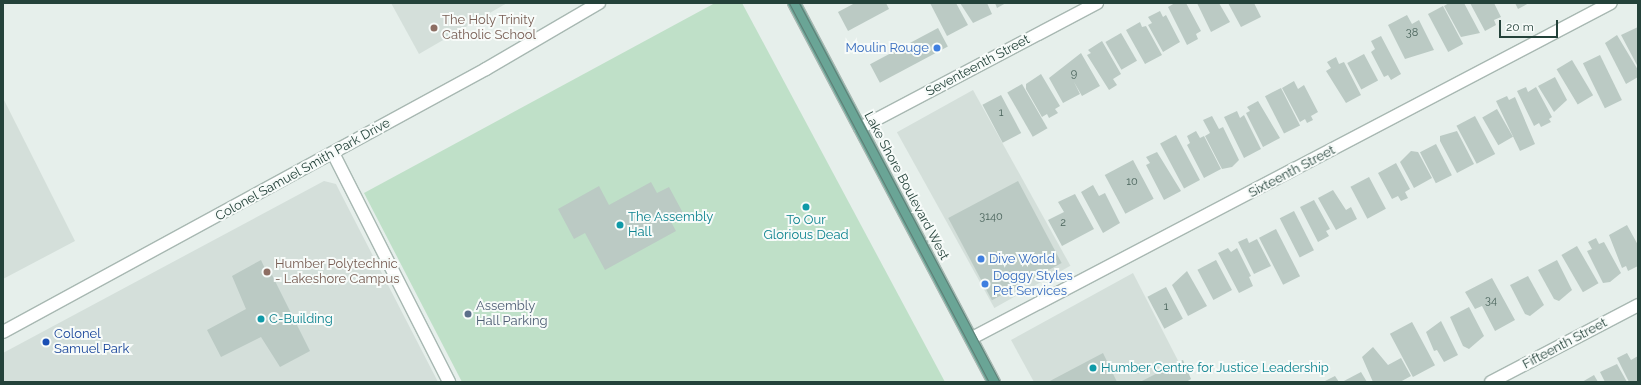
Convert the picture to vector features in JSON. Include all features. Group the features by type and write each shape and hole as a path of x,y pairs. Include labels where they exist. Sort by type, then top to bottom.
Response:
{"main road":[{"name":"Lake Shore Boulevard West","path":"794,3 994,382"}],"street":[{"name":"Colonel Samuel Smith Park Drive","path":"3,332 333,153 599,3"},
{"name":"Seventeenth Street","path":"860,128 1097,3"},
{"name":"Sixteenth Street","path":"972,338 1612,3"},
{"path":"333,153 449,382"},
{"name":"Fifteenth Street","path":"1491,382 1638,305"}],"shaded area":[{"name":"The Holy Trinity Catholic School","path":"391,3 507,3 419,54"},
{"path":"973,90 1070,266 994,308 897,132"},
{"path":"3,98 75,241 3,279"},
{"name":"Humber Polytechnic - Lakeshore Campus","path":"324,181 336,184 438,382 3,382 3,353"},
{"path":"1133,273 1189,382 1034,382 1011,340"}],"green space":[{"path":"715,3 742,3 945,382 462,382 364,193"}],"building":[{"path":"855,3 886,3 889,9 848,31 838,12"},
{"path":"930,3 956,3 968,25 947,36"},
{"path":"960,3 987,3 992,14 973,23"},
{"path":"995,3 1006,3 997,8"},
{"path":"1175,3 1186,3 1201,31 1196,34 1198,39 1187,45 1168,7"},
{"path":"1197,3 1219,3 1230,22 1211,32"},
{"path":"1228,3 1254,3 1261,17 1241,27"},
{"path":"1449,3 1464,3 1480,33 1461,37 1444,6"},
{"path":"1470,3 1494,3 1501,17 1494,20 1496,25 1485,31"},
{"path":"1515,3 1529,3 1518,9"},
{"path":"1443,6 1463,44 1448,52 1428,14"},
{"path":"1160,11 1163,17 1166,15 1180,42 1163,52 1148,25 1152,23 1148,17"},
{"path":"1407,15 1412,24 1419,20 1434,50 1405,59 1388,25"},
{"path":"1140,22 1142,27 1146,26 1162,55 1145,64 1126,30"},
{"path":"1638,27 1638,67 1621,35"},
{"path":"938,28 948,47 880,83 870,64"},
{"path":"1121,33 1137,61 1121,70 1105,42"},
{"path":"1617,35 1638,70 1638,77 1626,84 1605,43"},
{"path":"1381,36 1401,74 1391,80 1388,75 1384,77 1371,52 1375,49 1371,41"},
{"path":"1102,41 1121,74 1113,79 1117,85 1109,90 1087,55 1091,53 1088,50"},
{"path":"1081,53 1100,86 1082,96 1074,82 1080,94 1063,103 1049,78"},
{"path":"1364,54 1378,80 1361,89 1347,63"},
{"path":"1600,55 1622,100 1605,108 1583,63"},
{"path":"1336,57 1339,64 1344,62 1361,95 1346,103 1326,71 1331,68 1327,62"},
{"path":"1572,60 1593,95 1578,104 1557,69"},
{"path":"1041,74 1060,106 1055,109 1058,113 1049,118 1047,114 1042,117 1026,89 1026,84"},
{"path":"1555,77 1567,100 1554,112 1538,86"},
{"path":"1294,81 1298,89 1304,85 1318,112 1311,116 1313,120 1307,123 1305,119 1300,122 1282,88"},
{"path":"1022,84 1048,128 1033,137 1007,92"},
{"path":"1526,87 1528,92 1536,87 1552,117 1549,119 1551,122 1541,127 1539,123 1534,126 1517,91"},
{"path":"1281,88 1300,125 1284,134 1265,96"},
{"path":"1001,95 1021,133 1003,143 982,105"},
{"path":"1507,96 1509,100 1515,97 1535,144 1520,151 1496,101"},
{"path":"1258,101 1280,138 1263,147 1246,113 1250,111 1247,107"},
{"path":"1497,109 1513,137 1498,145 1482,118"},
{"path":"1237,111 1240,118 1244,115 1261,149 1244,158 1224,117"},
{"path":"1212,116 1219,129 1223,127 1239,160 1232,167 1222,169 1205,136 1210,133 1203,120"},
{"path":"1475,116 1495,154 1477,164 1456,126"},
{"path":"1196,131 1200,138 1204,136 1221,169 1204,178 1187,145 1190,143 1187,136"},
{"path":"1457,131 1474,164 1457,173 1440,141 1440,136"},
{"path":"1176,135 1200,180 1184,188 1160,143"},
{"path":"1436,144 1452,175 1436,183 1420,152"},
{"path":"1411,151 1418,152 1432,178 1414,188 1400,162"},
{"path":"1157,152 1181,191 1164,200 1146,165 1150,163 1146,157"},
{"path":"1133,160 1154,199 1125,214 1105,175"},
{"path":"1396,163 1410,189 1405,192 1408,198 1401,201 1398,196 1392,199 1378,173"},
{"path":"1369,177 1386,209 1367,219 1350,187"},
{"path":"1018,181 1062,263 992,300 948,218"},
{"name":"The Assembly Hall","path":"651,182 657,193 669,187 683,213 670,220 676,231 605,270 585,233 574,239 558,209 599,186 609,205"},
{"path":"1093,185 1099,196 1105,193 1120,223 1103,233 1081,192"},
{"path":"1333,190 1346,210 1351,207 1357,219 1336,230 1318,198"},
{"path":"1075,194 1094,229 1062,246 1048,220 1064,212 1058,202"},
{"path":"1314,200 1330,229 1326,231 1329,236 1318,242 1300,207"},
{"path":"1294,211 1314,250 1300,257 1280,218"},
{"path":"1627,225 1638,245 1638,266 1628,271 1626,266 1622,268 1609,235"},
{"path":"1276,229 1300,276 1283,285 1259,238"},
{"path":"1247,238 1249,243 1257,239 1271,266 1254,274 1238,242"},
{"path":"1596,238 1599,244 1604,242 1621,273 1610,282 1603,283 1587,251 1592,249 1588,242"},
{"path":"1577,246 1598,283 1583,292 1561,255"},
{"path":"1228,248 1231,252 1237,248 1251,276 1249,277 1253,286 1239,293 1218,253"},
{"name":"C-Building","path":"261,260 267,273 270,271 310,351 280,367 261,337 221,357 207,330 246,309 232,276"},
{"path":"1216,260 1232,290 1213,300 1197,270"},
{"path":"1557,260 1572,290 1559,301 1554,299 1538,270"},
{"path":"1187,271 1207,306 1188,316 1172,285"},
{"path":"1528,276 1544,305 1530,316 1525,314 1510,285"},
{"path":"1492,278 1515,320 1495,331 1482,306 1475,309 1465,292"},
{"path":"1166,287 1183,319 1164,329 1147,297"},
{"path":"1469,307 1484,336 1469,349 1463,346 1450,317"},
{"path":"1441,321 1458,355 1444,362 1437,350 1434,351 1426,332"},
{"path":"1412,322 1435,365 1413,377 1390,334"},
{"path":"1373,347 1388,365 1401,358 1411,376 1400,382 1373,382 1362,357"},
{"name":"Humber Centre for Justice Leadership","path":"1103,353 1117,382 1048,382"},
{"path":"1627,353 1631,360 1638,356 1638,382 1629,382 1617,358"},
{"name":"Humber Centre for Justice Leadership","path":"1183,360 1191,379 1186,382 1140,382"},
{"path":"1617,364 1627,382 1605,382 1600,372"},
{"path":"1361,372 1367,382 1342,382"},
{"path":"1594,375 1598,382 1582,382"},
{"path":"1335,376 1339,382 1323,382"}],"tram line":[{"path":"789,3 989,382"},
{"path":"799,3 1000,382"}],"place":[{"name":"The Holy Trinity Catholic School","path":"434,28"},
{"name":"Moulin Rouge","path":"937,48"},
{"name":"To Our Glorious Dead","path":"806,207"},
{"name":"The Assembly Hall","path":"620,225"},
{"name":"Dive World","path":"981,259"},
{"name":"Humber Polytechnic - Lakeshore Campus","path":"267,272"},
{"name":"Doggy Styles Pet Services","path":"985,284"},
{"name":"Assembly Hall Parking","path":"468,314"},
{"name":"C-Building","path":"261,319"},
{"name":"Colonel Samuel Park","path":"46,342"},
{"name":"Humber Centre for Justice Leadership","path":"1093,368"}]}
